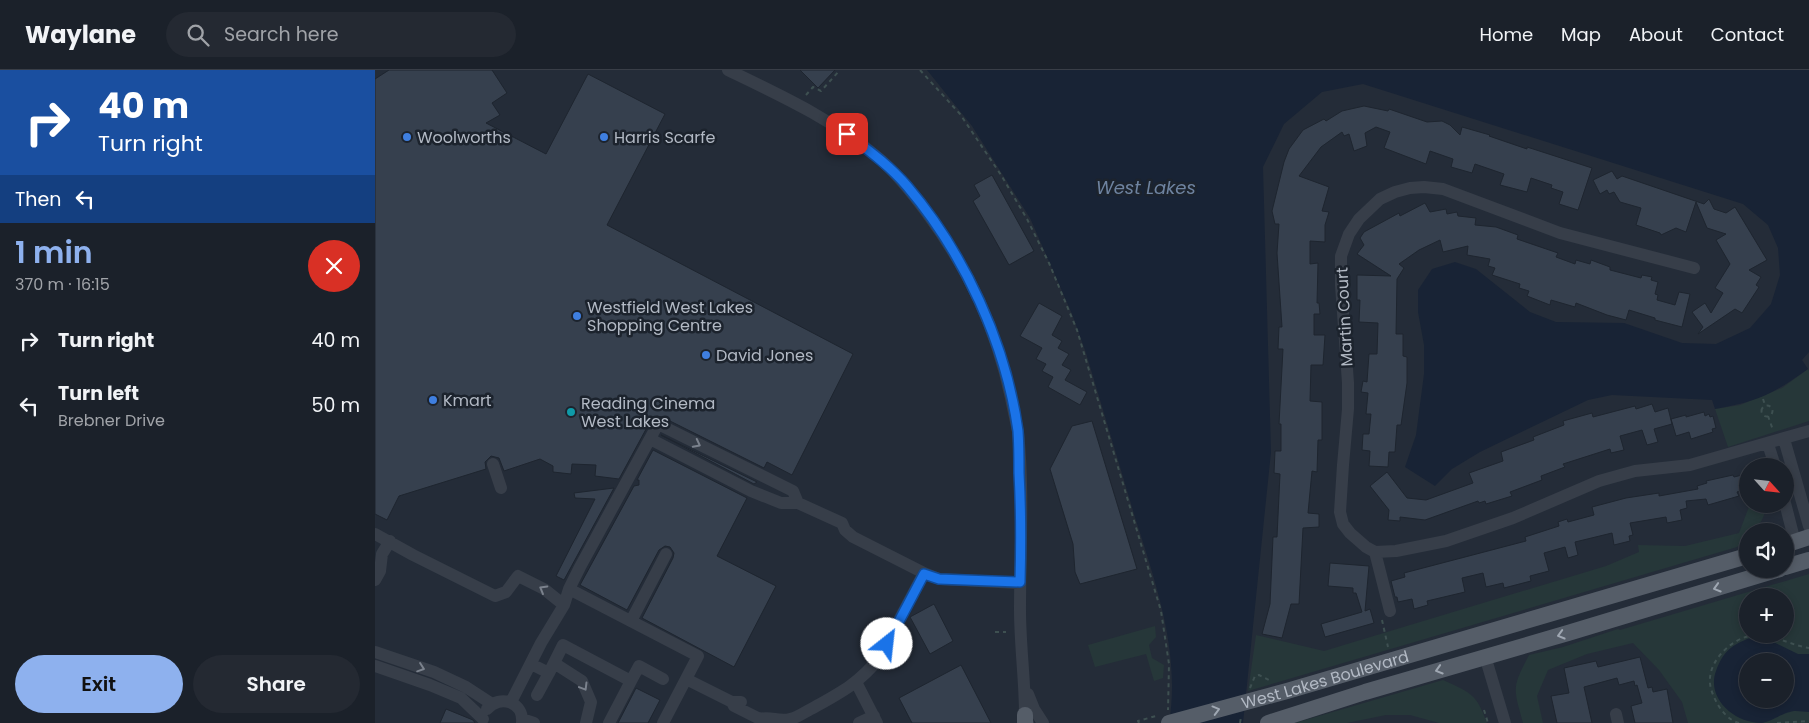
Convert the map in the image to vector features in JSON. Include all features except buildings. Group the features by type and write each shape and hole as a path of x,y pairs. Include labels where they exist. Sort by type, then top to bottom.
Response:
{"main road":[{"path":"1796,541 1809,554"},
{"name":"West Lakes Boulevard","path":"1165,717 1481,634 1739,558"},
{"path":"1794,564 1809,560"},
{"name":"West Lakes Boulevard","path":"1267,723 1485,656 1750,578"},
{"path":"1588,602 1609,605 1662,592 1668,598 1665,604"},
{"path":"1481,634 1485,656"}],"street":[{"path":"728,70 801,105 847,134 882,161 907,186 944,237 960,262 981,303 1004,367 1018,432 1021,507 1020,612 1026,720"},
{"name":"Martin Court","path":"1375,552 1357,541 1349,533 1343,524 1341,512 1348,383 1341,285 1341,256 1349,234 1359,219 1380,199 1410,188 1443,189 1560,233 1695,268"},
{"path":"514,704 555,618 563,606 569,588 658,424 796,497 842,523 845,530 853,537 924,574 939,579 1020,582"},
{"path":"1389,608 1375,552 1405,549 1470,533 1544,505 1599,481 1635,471 1690,465 1809,431"},
{"path":"650,439 751,491 781,503 796,497"},
{"path":"1784,439 1809,526"},
{"path":"1768,444 1772,458"},
{"path":"493,464 501,488"},
{"path":"1788,513 1796,541"},
{"path":"375,534 495,596 506,592 518,576 544,589 563,606"},
{"path":"375,568 379,556 390,541"},
{"path":"631,621 666,554"},
{"path":"375,580 380,571 379,556"},
{"path":"686,679 733,702 744,702 762,712 765,717 778,721 792,719 848,689 869,670 879,658 924,574"},
{"path":"569,588 698,656 663,723"},
{"path":"514,704 537,667 556,626 555,618"},
{"path":"537,695 563,645 631,681"},
{"path":"375,652 434,672 466,687 492,704"},
{"path":"1485,656 1505,723"},
{"path":"375,666 461,698 484,721"},
{"path":"609,723 639,666 663,679"},
{"path":"537,667 551,668 582,681 591,702 586,723"},
{"path":"856,682 876,719 859,723"},
{"path":"1025,684 1034,709 1043,723"},
{"path":"484,721 485,713 492,704 499,701 514,704 526,722"}],"path":[{"path":"803,98 813,87 821,91 841,70"},
{"path":"920,70 960,114 1001,175 1027,219 1049,262 1077,330 1161,611 1169,664 1165,717 1138,721 1139,723"},
{"path":"1763,399 1765,405 1761,412 1768,416 1772,426"},
{"path":"1765,405 1770,406 1772,409 1768,416"},
{"path":"1389,608 1381,617 1389,649"},
{"path":"995,632 1006,632"},
{"path":"1739,723 1735,722 1721,710 1712,694 1710,677 1718,657 1732,643 1749,636 1766,635 1797,646 1809,648"},
{"path":"1249,688 1255,676 1259,675 1274,688"},
{"path":"1484,710 1488,723"},
{"path":"1777,723 1809,721"}],"shaded area":[{"path":"1808,369 1809,421 1728,447 1715,409 1740,405 1782,388"},
{"path":"1747,513 1764,513 1760,523 1743,523"},
{"path":"1739,533 1739,545 1737,547 1248,691 1256,635 1324,651 1606,566 1639,552 1638,545 1685,546"},
{"path":"1809,574 1809,723 1688,723 1682,702 1659,670 1633,643 1587,654 1548,670 1537,696 1543,723 1523,723 1517,702 1516,688 1519,674 1529,655 1563,647 1618,629 1620,630 1739,595 1739,643 1794,643 1794,588 1762,588"},
{"path":"1155,626 1156,637 1149,645 1152,658 1164,665 1163,678 1154,681 1146,654 1095,667 1088,645"},
{"path":"1443,680 1471,695 1479,705 1487,723 1439,723 1410,715 1386,715 1347,723 1295,723"}],"water":[{"name":"West Lakes","path":"927,70 1809,70 1809,352 1802,360 1808,369 1785,385 1764,396 1715,409 1712,400 1612,395 1588,400 1480,452 1452,469 1435,486 1405,467 1416,435 1424,374 1424,345 1418,312 1418,290 1432,269 1455,262 1476,269 1530,312 1556,322 1624,323 1682,343 1716,344 1750,328 1771,304 1780,275 1778,248 1768,225 1743,204 1363,84 1322,92 1284,124 1263,167 1271,452 1243,723 1169,723 1172,670 1164,617 1086,353 1072,314 1030,218 972,126"},
{"path":"1740,643 1775,643 1798,654 1809,654 1809,712 1792,711 1761,723 1741,719 1732,714 1719,699 1715,691 1714,681 1716,671 1722,659 1733,647"}],"place":[{"name":"Woolworths","path":"407,137"},
{"name":"Harris Scarfe","path":"604,137"},
{"name":"Westfield West Lakes Shopping Centre","path":"577,316"},
{"name":"David Jones","path":"706,355"},
{"name":"Kmart","path":"433,400"},
{"name":"Reading Cinema West Lakes","path":"571,412"}],"route":[{"path":"847,134 882,161 907,186 960,262 981,303 1004,367 1018,432 1021,507 1020,582 939,579 924,574 887,644"}]}
